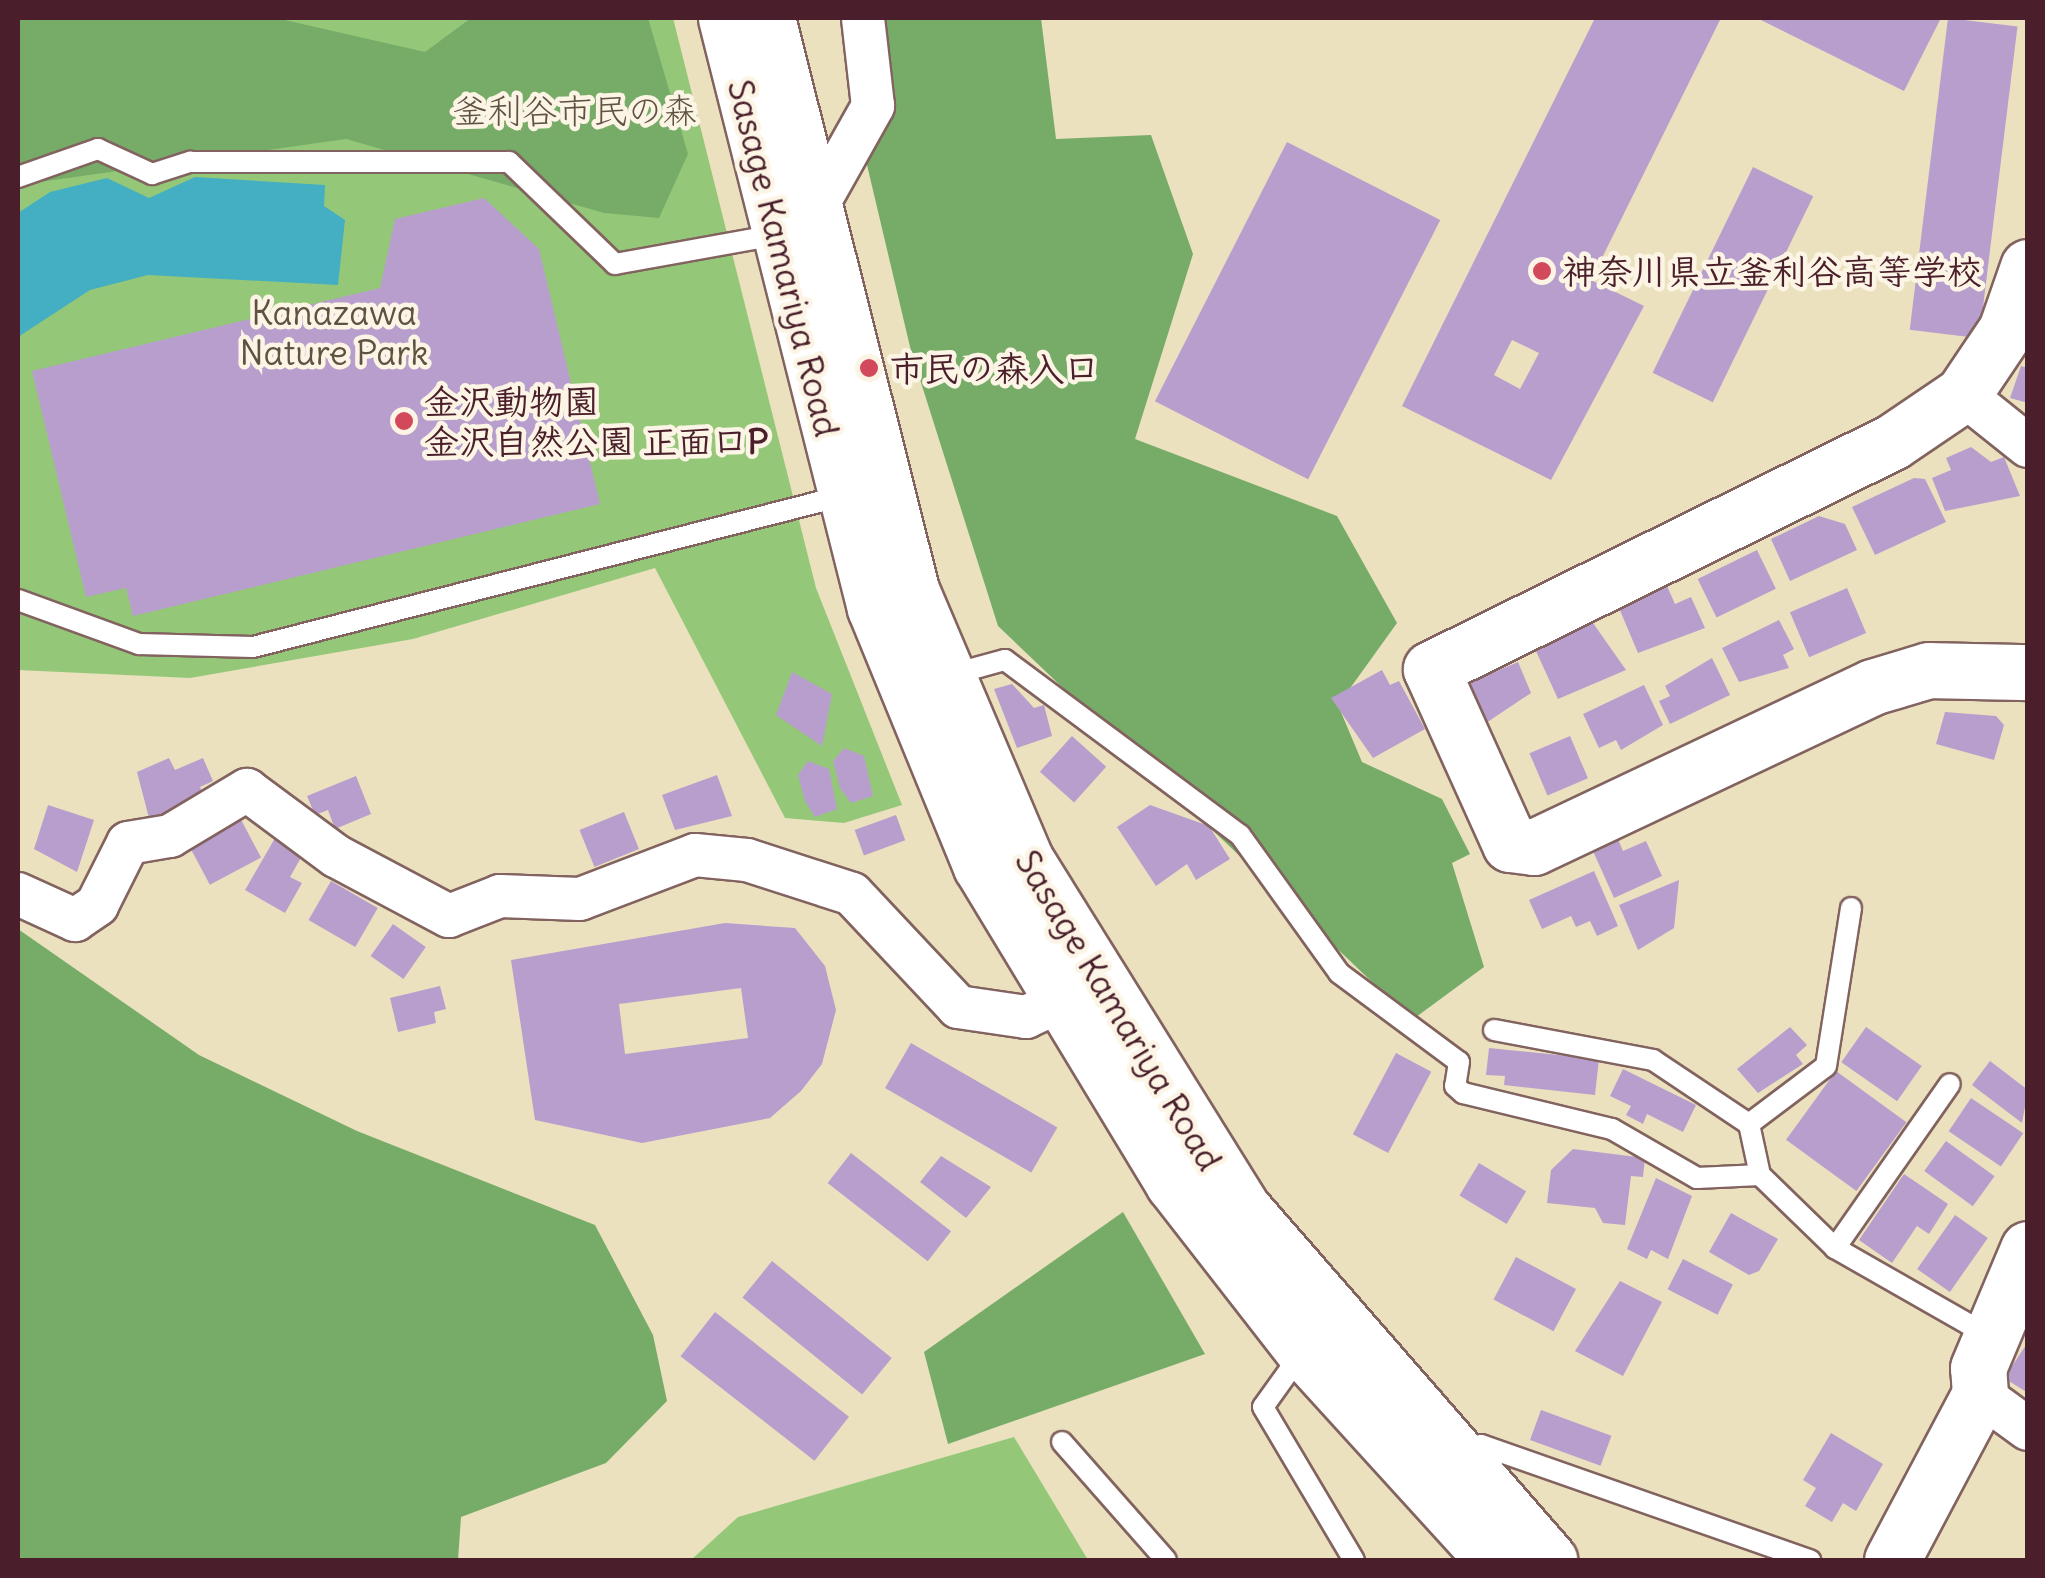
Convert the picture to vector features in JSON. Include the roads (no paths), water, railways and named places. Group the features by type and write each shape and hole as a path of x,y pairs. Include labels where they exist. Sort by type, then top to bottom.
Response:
{"street":[{"name":"Sasage Kamariya Road","path":"726,18 795,224 927,743 1076,994 1173,1183 1317,1334 1453,1454 1548,1560"},
{"name":"Sasage Kamariya Road","path":"766,18 795,224"},
{"path":"795,224 873,106 863,18"},
{"path":"2028,267 2006,330 1963,394 1892,442 1431,669 1510,844 1534,846 1872,687 1928,670 2028,672"},
{"path":"1963,394 2028,446"},
{"name":"Sasage Kamariya Road","path":"862,490 1025,859 1076,994"},
{"path":"18,894 76,920 97,906 128,843 170,836 247,790 350,866 449,916 500,896 580,899 695,855 747,860 852,894 958,1007 1026,1017 1076,994"},
{"path":"1892,1560 1980,1394 1991,1337 2028,1249"},
{"name":"Sasage Kamariya Road","path":"1317,1334 1494,1560"},
{"path":"1980,1394 2028,1429"}],"lane":[{"path":"18,177 98,149 152,174 190,162 509,162 615,264 795,224"},
{"path":"18,600 139,644 253,647 862,490"},
{"path":"944,677 1005,660 1240,836 1339,974 1459,1062 1455,1086 1463,1093 1612,1129 1697,1178 1760,1175"},
{"path":"1748,1124 1826,1066 1850,908"},
{"path":"1494,1030 1653,1060 1748,1124 1760,1175 1835,1248 1991,1337"},
{"path":"1835,1248 1950,1084"},
{"path":"1317,1334 1263,1407 1354,1560"},
{"path":"1062,1442 1166,1560"},
{"path":"1453,1454 1481,1445 1810,1560"}],"water":[{"path":"195,177 325,185 324,206 345,220 338,285 148,275 90,290 18,337 18,213 50,192 107,178 149,198"}],"place":[{"name":"神奈川県立釜利谷高等学校","path":"1542,271"},
{"name":"市民の森入口","path":"869,368"},
{"name":"金沢動物園 金沢自然公園 正面口P","path":"404,421"}],"park label":[{"name":"釜利谷市民の森","path":"575,110"},
{"name":"Kanazawa Nature Park","path":"334,332"}]}
